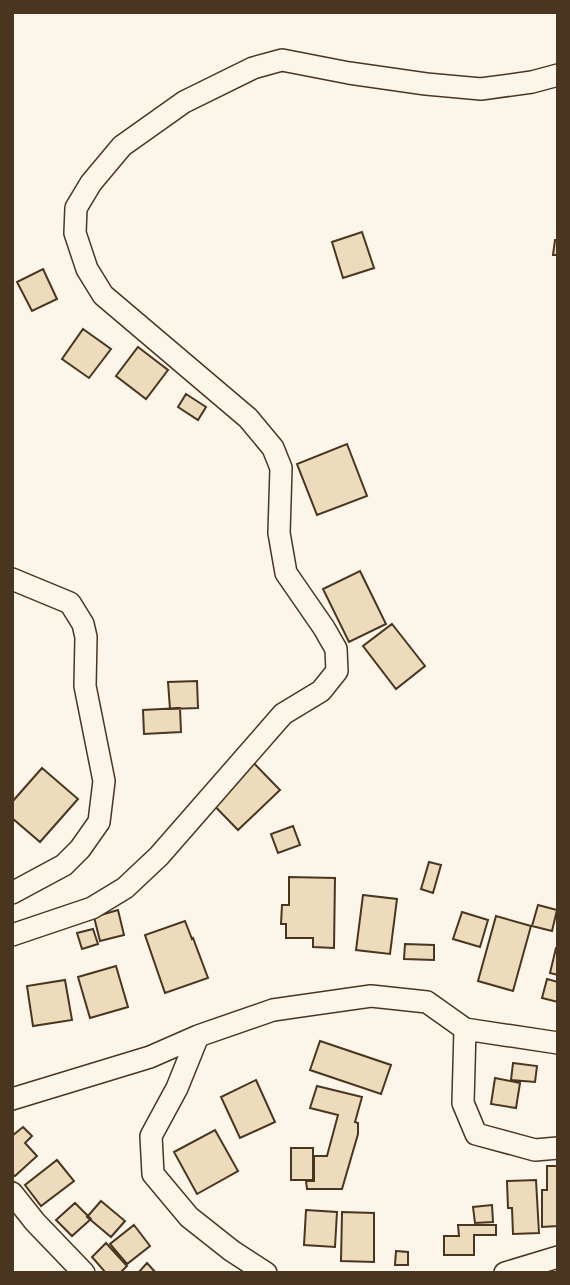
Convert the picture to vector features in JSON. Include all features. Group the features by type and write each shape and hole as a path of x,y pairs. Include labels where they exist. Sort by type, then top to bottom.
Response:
{"street":[{"path":"12,935 92,908 125,888 159,856 283,714 321,691 337,671 336,649 286,573 279,533 281,468 273,448 248,418 103,295 87,268 75,233 76,208 91,183 122,146 184,103 253,68 282,60 349,73 481,89 532,82 558,75"},
{"path":"12,579 70,603 83,625 86,637 85,686 104,781 99,822 80,849 64,865 12,893"},
{"path":"13,1100 150,1057 198,1036 273,1010 371,996 427,1002 465,1029 558,1043"},
{"path":"465,1029 463,1103 476,1134 535,1150 558,1148"},
{"path":"198,1036 177,1088 151,1136 153,1174 190,1217 232,1251 267,1273"},
{"path":"12,1193 35,1222 84,1273"},
{"path":"505,1273 558,1257"}],"building":[{"path":"362,232 374,268 343,278 332,242"},
{"path":"555,240 558,240 558,255 553,255"},
{"path":"43,269 57,299 32,311 17,282"},
{"path":"83,329 111,349 89,378 62,359"},
{"path":"138,347 168,370 146,399 116,376"},
{"path":"186,394 206,407 198,420 178,407"},
{"path":"347,444 367,496 317,515 297,464"},
{"path":"360,571 386,624 349,642 323,589"},
{"path":"392,624 425,666 396,689 363,646"},
{"path":"197,681 198,708 170,709 168,682"},
{"path":"180,708 181,732 144,734 143,710"},
{"path":"243,752 280,790 238,830 201,792"},
{"path":"42,768 78,799 40,842 12,818 12,802"},
{"path":"293,826 300,845 278,853 271,834"},
{"path":"429,862 441,865 433,893 421,889"},
{"path":"289,877 335,878 334,948 313,947 313,938 286,938 286,924 281,924 282,905 289,905"},
{"path":"363,895 397,899 390,954 356,950"},
{"path":"538,905 557,910 552,931 532,926"},
{"path":"118,910 124,935 100,941 94,917"},
{"path":"462,912 488,920 480,947 453,939"},
{"path":"496,916 531,926 513,991 478,981"},
{"path":"185,921 208,978 165,993 145,935"},
{"path":"93,929 98,944 82,949 77,933"},
{"path":"405,944 434,945 434,960 404,959"},
{"path":"558,948 558,975 550,973"},
{"path":"116,966 128,1007 90,1018 78,977"},
{"path":"547,979 558,982 558,1002 542,998"},
{"path":"65,980 72,1020 33,1026 27,986"},
{"path":"320,1041 391,1065 381,1094 310,1070"},
{"path":"513,1063 537,1066 535,1082 511,1080"},
{"path":"495,1078 520,1083 516,1108 491,1104"},
{"path":"256,1080 275,1122 240,1138 221,1097"},
{"path":"317,1086 362,1097 355,1122 358,1123 358,1134 342,1189 307,1189 306,1181 314,1181 314,1156 327,1156 338,1115 310,1108"},
{"path":"23,1127 32,1136 25,1143 37,1156 15,1176 12,1174 12,1136"},
{"path":"215,1130 238,1171 197,1194 174,1152"},
{"path":"291,1148 313,1148 313,1180 291,1180"},
{"path":"57,1160 74,1181 41,1206 25,1185"},
{"path":"547,1166 558,1166 558,1226 542,1227 542,1190 547,1190"},
{"path":"536,1180 539,1233 513,1234 507,1181"},
{"path":"101,1201 125,1221 111,1237 87,1217"},
{"path":"75,1203 91,1219 72,1236 56,1220"},
{"path":"492,1205 493,1222 475,1223 473,1207"},
{"path":"306,1210 337,1212 335,1247 304,1245"},
{"path":"342,1212 374,1213 374,1262 341,1261"},
{"path":"134,1225 150,1246 127,1264 110,1244"},
{"path":"458,1225 496,1225 496,1235 474,1235 474,1255 444,1255 444,1236 459,1236"},
{"path":"106,1243 127,1266 120,1273 106,1273 92,1257"},
{"path":"396,1251 408,1252 408,1265 395,1265"},
{"path":"147,1263 156,1273 138,1273"}]}
